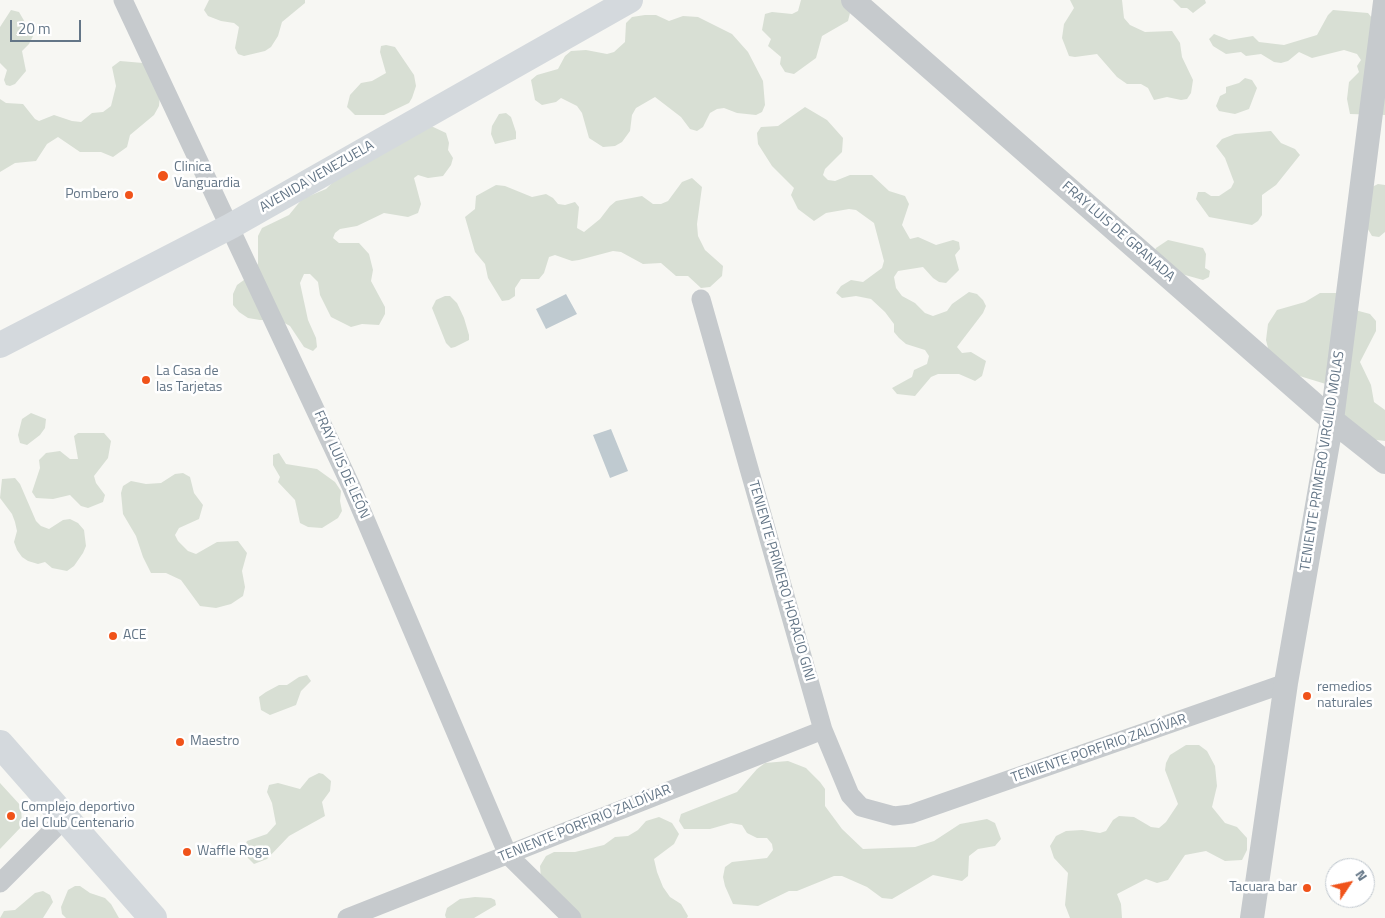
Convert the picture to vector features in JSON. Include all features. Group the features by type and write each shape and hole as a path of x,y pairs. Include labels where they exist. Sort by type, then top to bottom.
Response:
{"main road":[{"name":"AVENIDA VENEZUELA","path":"0,345 231,226 630,0"},
{"path":"0,744 153,918"}],"street":[{"name":"FRAY LUIS DE LEÓN","path":"123,0 231,226 351,486 508,855 572,918"},
{"name":"FRAY LUIS DE GRANADA","path":"853,0 1332,420 1385,462"},
{"name":"TENIENTE PRIMERO VIRGILIO MOLAS","path":"1252,918 1286,684 1332,420 1385,2"},
{"name":"TENIENTE PRIMERO HORACIO GINI","path":"701,299 823,730 850,795 861,807 894,816 911,814"},
{"name":"TENIENTE PORFIRIO ZALDÍVAR","path":"911,814 1286,684"},
{"name":"TENIENTE PORFIRIO ZALDÍVAR","path":"347,918 823,730"},
{"path":"0,883 64,818"}],"shaded area":[{"path":"209,0 305,0 305,3 282,22 278,36 271,47 265,51 244,56 238,54 235,48 239,27 234,23 208,16 204,10"},
{"path":"801,0 842,0 850,13 848,21 822,36 816,58 794,74 785,72 780,64 781,57 768,46 771,39 762,30 765,14 772,12 792,14 798,11"},
{"path":"1070,0 1122,0 1124,18 1130,25 1145,32 1172,31 1180,43 1182,57 1193,80 1191,93 1187,99 1181,100 1167,97 1154,100 1148,88 1141,84 1127,84 1117,77 1097,54 1069,56 1062,38 1064,24 1074,8"},
{"path":"1173,0 1205,0 1206,3 1193,13 1187,8 1181,8"},
{"path":"11,10 19,12 33,36 29,44 22,51 26,71 15,84 10,86 6,85 4,80 7,70 0,63 0,27"},
{"path":"1333,10 1368,13 1381,29 1385,43 1385,115 1350,114 1347,99 1349,82 1359,72 1357,66 1361,60 1357,54 1344,50 1312,58 1299,52 1288,61 1281,63 1274,62 1261,54 1246,56 1241,52 1226,54 1213,46 1209,39 1214,34 1229,40 1253,36 1259,42 1284,45 1317,35 1328,15"},
{"path":"656,15 669,21 683,16 698,17 732,34 748,52 763,81 765,105 762,112 756,115 737,113 724,108 717,109 710,113 703,127 697,131 690,129 681,117 655,97 636,108 632,115 630,131 622,142 615,146 603,147 589,138 582,113 577,106 561,98 556,102 542,105 535,100 531,80 537,75 558,69 565,56 571,51 586,50 607,54 614,52 625,42 626,23 632,17"},
{"path":"381,46 395,47 414,75 416,86 412,98 409,103 384,115 355,115 347,107 350,95 361,83 372,81 386,73 380,52"},
{"path":"120,61 143,63 160,95 159,106 154,115 130,135 127,147 113,157 101,152 80,152 58,137 47,144 36,161 15,163 0,172 0,99 6,103 23,104 35,119 39,121 54,115 81,122 92,113 103,112 111,106 116,86 112,67"},
{"path":"1245,78 1252,80 1257,88 1249,109 1235,114 1219,111 1216,106 1220,96 1226,93 1226,87 1239,83"},
{"path":"805,107 827,120 843,138 842,152 825,169 823,175 828,180 835,181 850,175 872,175 889,191 905,196 909,204 902,225 910,239 918,237 936,245 953,240 959,242 960,249 955,255 959,270 946,283 939,282 933,278 923,267 898,271 894,277 896,288 902,296 915,303 925,313 933,316 947,311 952,304 969,292 977,294 983,300 986,306 983,313 957,347 962,353 971,352 986,361 982,376 975,381 959,374 938,374 931,377 915,396 897,394 892,388 912,377 914,370 927,364 929,356 925,350 906,344 899,338 894,332 894,324 885,312 871,299 856,296 842,298 836,293 841,286 851,280 863,282 882,268 884,261 874,223 856,210 849,209 826,213 814,221 798,209 791,195 794,188 772,166 758,144 757,133 761,127 778,126"},
{"path":"506,113 511,117 516,132 516,139 495,144 491,134 492,126 499,114"},
{"path":"429,125 446,133 449,143 448,150 453,158 451,165 443,176 428,178 418,175 414,178 421,204 418,213 408,217 384,213 357,226 340,229 333,238 339,243 359,243 369,254 373,270 371,281 385,307 385,314 379,325 362,324 351,327 331,317 320,295 318,282 310,274 304,274 300,283 308,320 316,338 317,347 313,351 304,347 290,326 279,320 248,318 239,312 233,305 233,294 237,285 255,272 258,263 258,236 262,228 289,215 302,199 326,189 336,179"},
{"path":"1271,131 1281,143 1295,149 1300,155 1276,185 1262,195 1262,215 1258,221 1252,225 1209,217 1196,199 1198,192 1219,196 1231,188 1234,182 1225,158 1216,146 1222,139 1235,134"},
{"path":"692,178 702,187 697,224 698,236 705,250 723,266 722,276 710,287 701,288 688,276 676,276 661,263 643,264 621,252 613,251 572,261 555,255 549,257 544,273 539,279 521,279 515,288 515,296 509,300 502,301 488,278 485,264 475,252 465,217 475,209 476,196 496,185 505,186 532,197 546,194 558,204 565,205 575,202 579,207 577,228 584,232 600,219 616,201 642,196 653,204 661,204 668,201 682,182"},
{"path":"1378,184 1385,185 1385,232 1379,237 1372,236 1363,221 1372,187"},
{"path":"1168,240 1203,248 1206,254 1205,268 1210,271 1209,277 1203,280 1178,273 1154,252 1156,248"},
{"path":"1320,293 1337,293 1355,310 1370,314 1376,321 1376,331 1360,362 1371,385 1374,402 1385,410 1385,441 1352,437 1329,385 1293,374 1269,352 1266,340 1268,324 1277,310 1305,302"},
{"path":"566,294 577,314 546,329 536,309"},
{"path":"450,296 457,303 469,335 469,340 451,348 446,343 432,308 436,300"},
{"path":"31,413 46,419 45,428 40,435 27,445 20,443 18,435 22,419"},
{"path":"611,429 628,471 610,478 593,435"},
{"path":"78,433 104,433 111,441 108,458 94,476 96,483 105,495 103,502 88,508 81,506 70,495 53,499 36,498 32,492 40,468 39,460 46,453 60,451 70,459 78,459 74,436"},
{"path":"279,453 286,464 317,469 335,482 341,491 342,511 338,518 322,528 308,527 300,523 295,500 278,482 280,477 273,465 273,455"},
{"path":"183,473 190,477 194,493 203,505 199,519 179,528 175,535 178,541 188,551 196,554 217,542 238,541 247,553 242,571 245,587 243,596 231,604 216,608 200,606 181,580 166,573 151,573 136,536 123,514 121,493 123,486 131,481 146,484 161,483 175,474"},
{"path":"15,478 20,484 36,521 41,526 49,529 63,520 70,519 78,523 84,530 86,546 74,566 67,571 52,568 45,562 38,564 28,561 17,550 14,542 17,531 15,522 12,514 0,498 2,479"},
{"path":"307,675 311,681 301,691 296,705 270,715 261,710 259,697 279,685 287,685 299,677"},
{"path":"1186,745 1199,745 1207,751 1215,766 1217,786 1212,807 1225,823 1237,827 1247,838 1247,850 1242,860 1225,861 1206,851 1185,855 1168,880 1157,883 1146,879 1117,894 1121,904 1122,918 1070,918 1065,905 1068,873 1054,858 1050,846 1056,836 1066,831 1082,830 1100,833 1106,831 1113,820 1119,816 1134,817 1151,827 1159,828 1166,822 1178,804 1165,770 1166,763 1170,755"},
{"path":"788,761 806,768 820,782 825,789 825,806 842,829 863,849 915,847 934,841 960,824 987,819 995,823 1001,839 995,846 978,849 969,856 968,876 962,881 933,875 892,899 882,898 867,887 842,876 834,876 797,891 789,891 758,906 733,904 723,877 725,867 732,862 767,858 773,850 772,844 767,838 757,838 747,833 742,825 731,823 710,829 684,829 679,821 681,814 737,792 757,769 765,763"},
{"path":"319,773 331,781 330,791 322,802 325,816 289,836 267,859 254,864 246,856 244,848 247,841 267,834 276,824 272,803 267,792 269,785 278,783 300,789 309,778"},
{"name":"Complejo deportivo del Club Centenario","path":"0,783 21,806 22,826 0,849"},
{"path":"659,817 672,823 679,834 674,844 654,859 657,872 663,887 670,897 681,904 688,916 687,918 561,918 542,891 540,866 546,856 554,852 575,852 604,845 615,837 628,836 638,830 646,821"},
{"path":"75,886 80,886 90,893 105,898 119,918 66,918 62,914 61,907 68,890"},
{"path":"43,891 50,895 53,902 43,918 0,918 4,911 15,910 35,893"},
{"path":"475,897 491,898 495,900 496,905 474,918 446,918 447,908 460,899"}],"place":[{"name":"Clinica Vanguardia","path":"163,176"},
{"name":"Pombero","path":"129,195"},
{"name":"La Casa de las Tarjetas","path":"146,380"},
{"name":"ACE","path":"113,636"},
{"name":"remedios naturales","path":"1307,696"},
{"name":"Maestro","path":"180,742"},
{"name":"Complejo deportivo del Club Centenario","path":"11,816"},
{"name":"Waffle Roga","path":"187,852"},
{"name":"Tacuara bar","path":"1307,888"}]}
